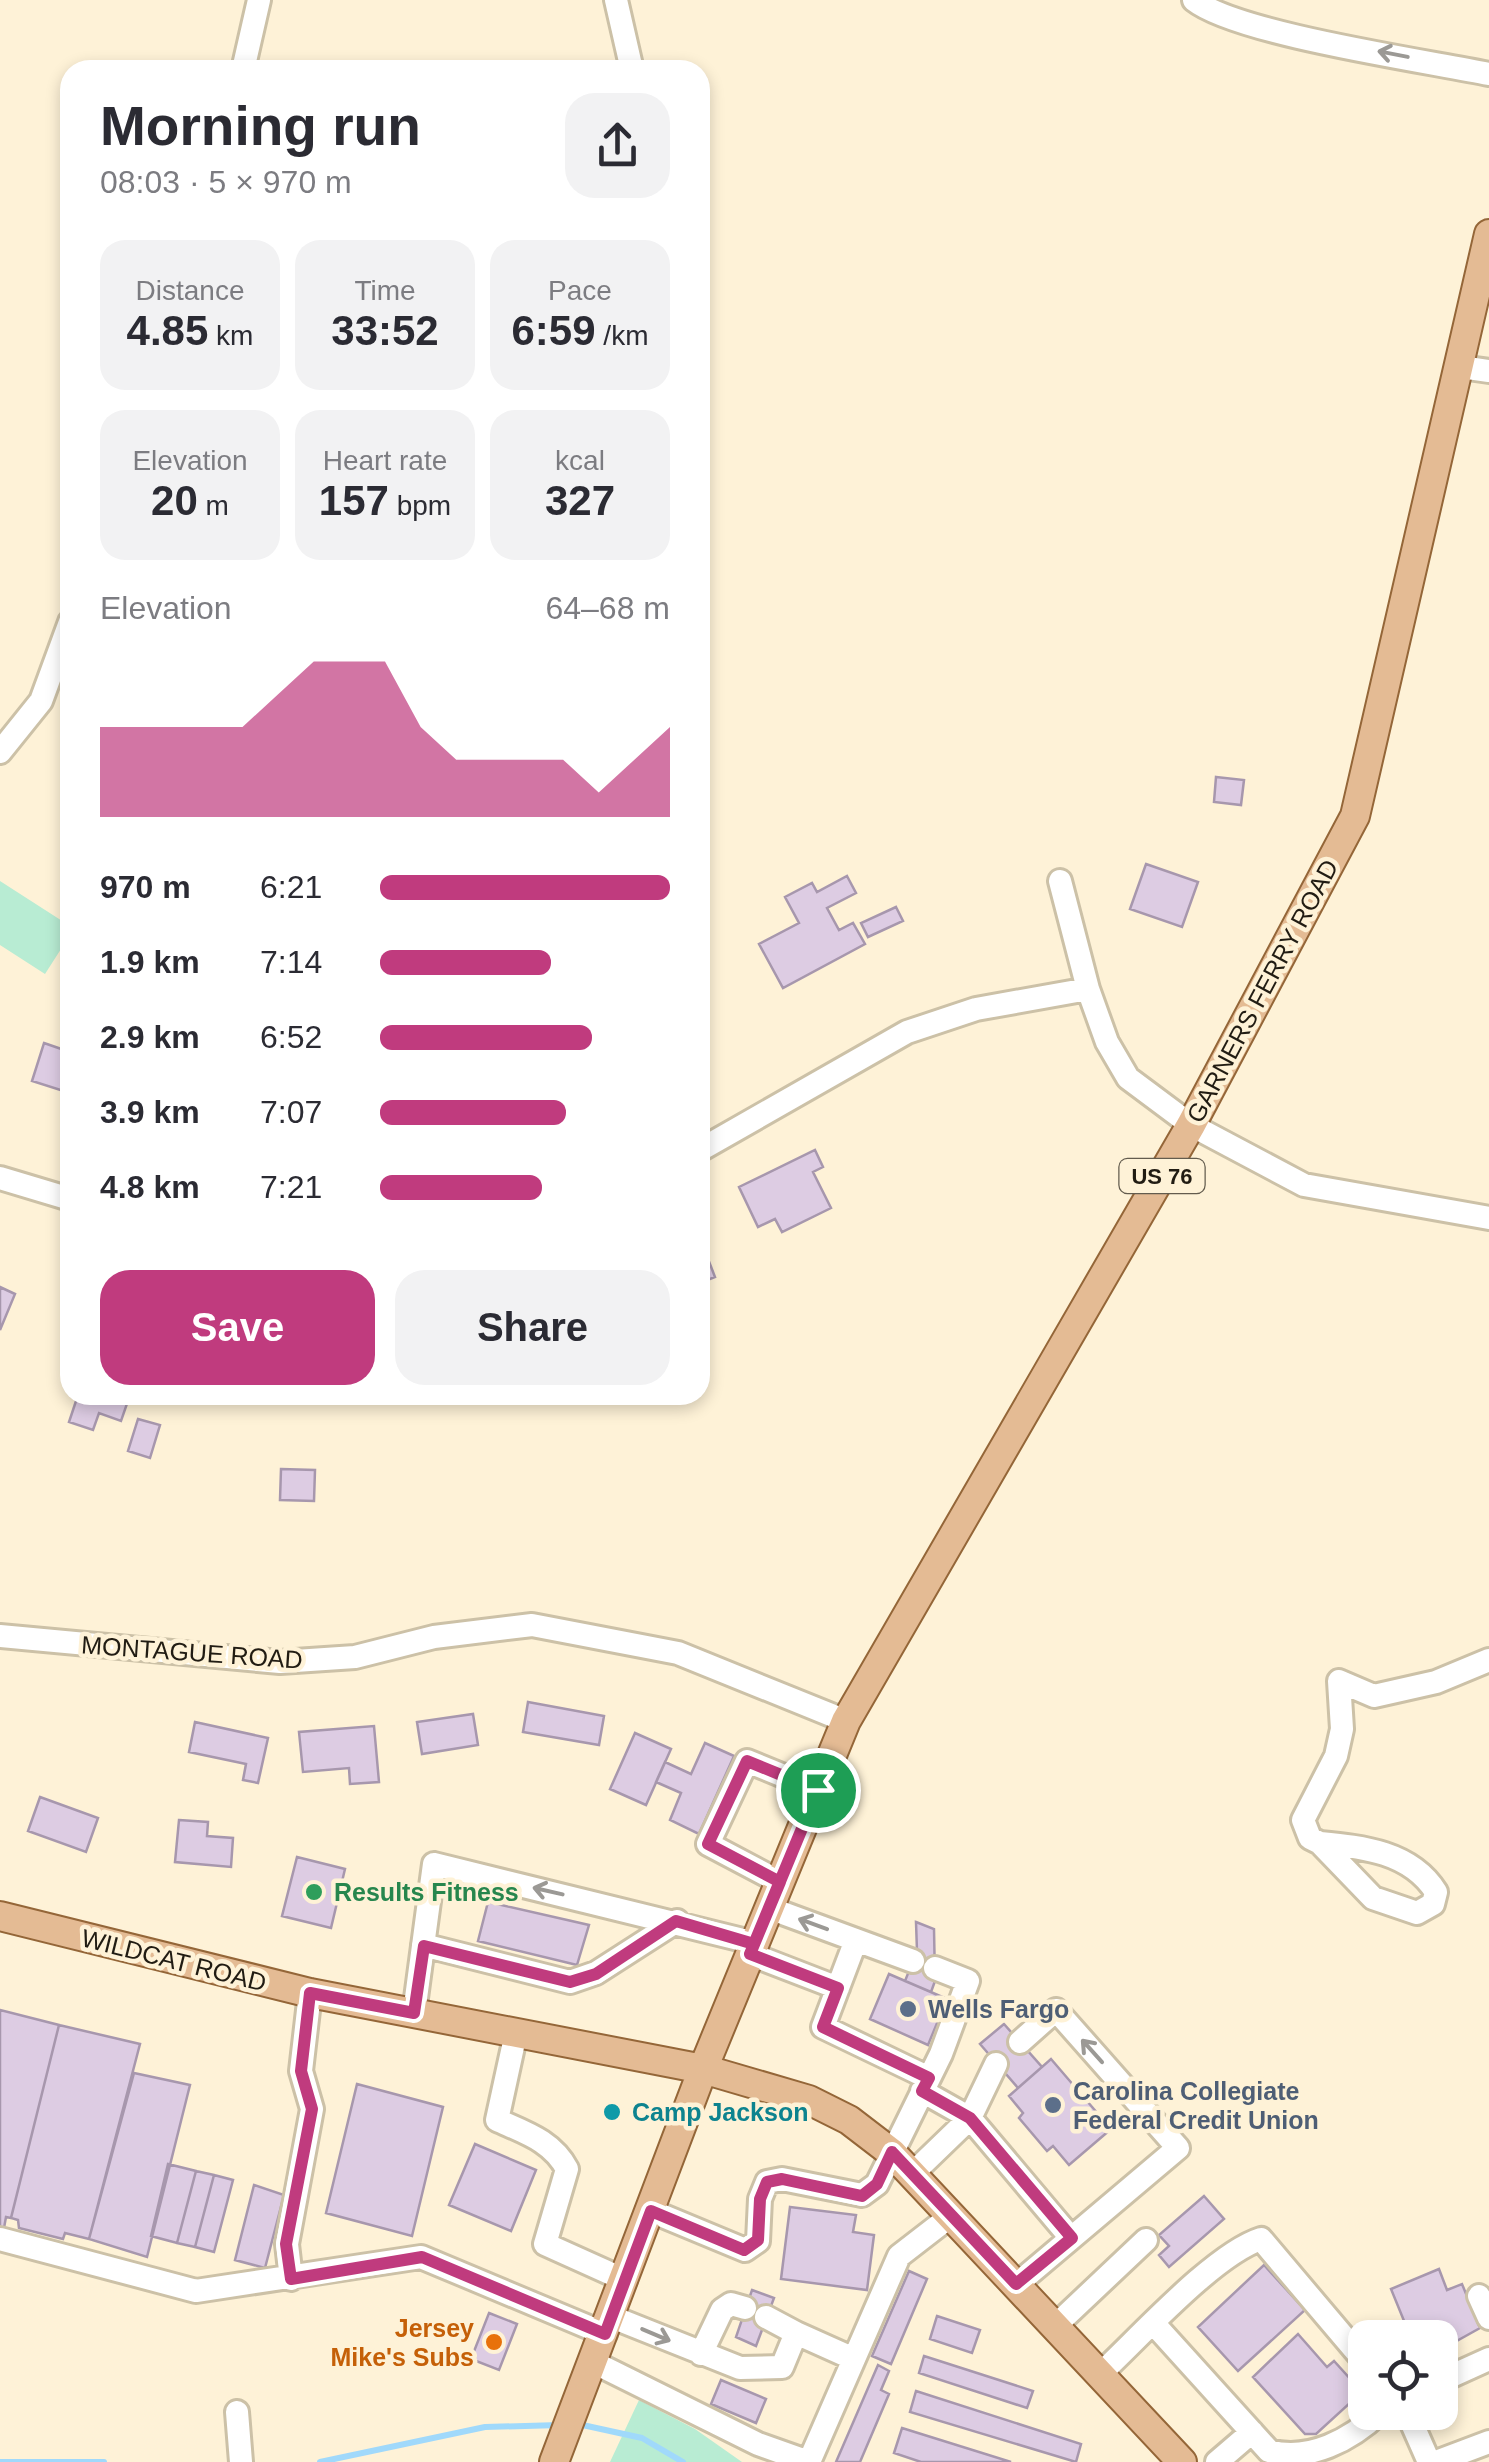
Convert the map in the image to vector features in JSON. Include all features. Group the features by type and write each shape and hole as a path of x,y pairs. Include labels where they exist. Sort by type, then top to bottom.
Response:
{"main road":[{"name":"GARNERS FERRY ROAD","path":"703,2069 846,1721 1191,1125 1355,816 1475,369 1489,234"},
{"name":"WILDCAT ROAD","path":"0,1916 310,1993 703,2069 809,2100 849,2120 892,2152 1182,2462"},
{"name":"US 76","path":"554,2462 592,2372 703,2069"}],"street":[{"path":"245,60 258,0"},
{"path":"616,0 630,60"},
{"path":"1194,0 1208,11 1295,34 1489,74"},
{"path":"0,752 41,702 60,650"},
{"path":"1060,881 1106,1042 1128,1078 1191,1125 1304,1185 1489,1218"},
{"path":"710,1144 906,1032 976,1009 1088,989"},
{"path":"0,1178 60,1196"},
{"name":"MONTAGUE ROAD","path":"0,1636 280,1662 355,1656 434,1637 532,1625 678,1653 846,1721"},
{"path":"1320,1843 1364,1846 1388,1854 1430,1881 1436,1892 1433,1904 1417,1913 1374,1898 1320,1843 1310,1838 1303,1820 1336,1756 1342,1729 1338,1681 1374,1696 1436,1682 1489,1660"},
{"path":"651,2211 744,2250 758,2240 760,2199 767,2182 782,2179 862,2196 877,2184 926,2084 968,1981 856,1940 775,1895 708,1844 747,1761 818,1790"},
{"path":"414,2013 434,1864 676,1921 752,1949 838,1988"},
{"path":"617,1907 632,1933 628,1953"},
{"path":"424,1946 570,1982 584,1979 676,1921"},
{"path":"856,1940 823,2027 926,2084 970,2118 1072,2238"},
{"path":"291,2279 286,2244 312,2109 301,2071 310,1993"},
{"path":"1016,2284 1178,2148 1056,2010 1020,2042"},
{"path":"516,2033 497,2120 545,2142 567,2169 564,2191 544,2244 625,2280"},
{"path":"912,2174 970,2118 996,2064"},
{"path":"592,2372 758,2444 810,2462 898,2256 952,2215"},
{"path":"0,2239 196,2292 422,2257 740,2368 782,2367 796,2334"},
{"path":"1100,2374 1245,2244 1261,2239 1348,2342"},
{"path":"1056,2326 1146,2240"},
{"path":"1480,2296 1489,2318"},
{"path":"701,2354 722,2310 747,2310 854,2359"},
{"path":"1154,2324 1252,2432 1284,2460 1302,2461 1347,2441 1360,2430"},
{"path":"1458,2373 1489,2359"},
{"path":"238,2419 241,2462"},
{"path":"1415,2430 1432,2462 1489,2442"},
{"path":"1217,2462 1252,2432"}],"green space":[{"path":"0,881 60,920 60,951 45,974 0,945"},
{"path":"639,2400 695,2429 742,2462 610,2462"}],"building":[{"path":"1216,777 1244,780 1241,805 1214,802"},
{"path":"1146,864 1198,882 1182,927 1130,909"},
{"path":"847,876 856,893 827,908 839,930 853,923 865,944 783,988 759,944 799,923 785,897 812,883 817,892"},
{"path":"896,907 903,921 868,937 861,923"},
{"path":"44,1043 60,1049 60,1090 32,1081"},
{"path":"815,1150 823,1167 813,1172 831,1208 782,1232 775,1219 758,1227 739,1187"},
{"path":"0,1287 15,1294 0,1330"},
{"path":"75,1405 127,1405 121,1421 99,1413 93,1430 69,1422"},
{"path":"138,1419 160,1425 150,1458 128,1451"},
{"path":"281,1469 315,1470 314,1501 280,1500"},
{"path":"528,1702 604,1716 599,1745 523,1732"},
{"path":"473,1714 478,1745 422,1754 417,1722"},
{"path":"195,1722 268,1738 258,1783 243,1780 246,1764 189,1752"},
{"path":"374,1726 379,1782 350,1784 349,1768 303,1772 299,1732"},
{"path":"635,1733 671,1749 646,1805 610,1789"},
{"path":"705,1743 734,1756 699,1834 670,1820 681,1793 656,1782 665,1762 691,1774"},
{"path":"40,1797 98,1818 86,1852 28,1831"},
{"path":"179,1820 208,1822 207,1836 233,1838 231,1867 175,1862"},
{"name":"Results Fitness","path":"297,1857 345,1869 331,1928 282,1916"},
{"path":"488,1902 589,1925 577,1965 478,1941"},
{"path":"916,1922 934,1929 935,1981 931,1992 905,1981 917,1951"},
{"name":"Wells Fargo","path":"889,1974 947,1999 928,2045 870,2019"},
{"path":"0,2010 59,2025 11,2218 6,2217 4,2228 0,2227"},
{"path":"1004,2024 1042,2067 1018,2088 980,2044"},
{"path":"59,2025 140,2044 89,2239 65,2233 63,2239 19,2228 18,2220 11,2218"},
{"name":"Carolina Collegiate Federal Credit Union","path":"1051,2059 1111,2129 1069,2165 1053,2146 1047,2151 1019,2118 1023,2113 1009,2096"},
{"path":"134,2073 190,2085 147,2257 89,2239"},
{"path":"357,2084 443,2107 412,2236 326,2213"},
{"path":"475,2144 536,2170 511,2231 449,2205"},
{"path":"168,2164 196,2171 177,2243 151,2236"},
{"path":"196,2171 214,2175 195,2247 177,2243"},
{"path":"214,2175 233,2180 214,2252 195,2247"},
{"path":"254,2185 284,2195 265,2268 235,2260"},
{"path":"1204,2196 1224,2219 1169,2267 1159,2255 1169,2246 1159,2235"},
{"path":"790,2207 856,2215 853,2232 874,2235 867,2290 781,2279"},
{"path":"1264,2265 1305,2310 1238,2371 1198,2327"},
{"path":"1439,2269 1447,2290 1462,2284 1480,2328 1458,2340 1458,2320 1404,2320 1391,2289"},
{"path":"909,2271 927,2279 891,2364 872,2356"},
{"path":"752,2290 774,2298 756,2346 736,2337"},
{"name":"Jersey Mike's Subs","path":"489,2313 517,2324 499,2370 471,2359"},
{"path":"937,2316 980,2330 972,2353 930,2339"},
{"path":"1298,2334 1327,2367 1334,2361 1348,2376 1348,2405 1316,2434 1305,2434 1253,2377"},
{"path":"924,2356 1033,2391 1027,2408 919,2373"},
{"path":"878,2365 889,2371 881,2390 889,2394 860,2462 836,2462"},
{"path":"721,2380 766,2399 756,2423 711,2404"},
{"path":"916,2391 1081,2444 1076,2462 910,2412"},
{"path":"902,2428 1011,2462 921,2462 894,2453"}],"waterway":[{"path":"578,2424 642,2438 683,2462"},
{"path":"320,2462 485,2427 560,2425"},
{"path":"0,2462 104,2462"}],"place":[{"name":"Results Fitness","path":"314,1892"},
{"name":"Wells Fargo","path":"908,2009"},
{"name":"Carolina Collegiate Federal Credit Union","path":"1053,2105"},
{"name":"Camp Jackson","path":"612,2112"},
{"name":"Jersey Mike's Subs","path":"494,2342"}],"route":[{"path":"818,1790 747,1761 708,1844 780,1882 770,1908 750,1954 838,1988 823,2027 929,2078 922,2091 970,2118 1072,2238 1016,2284 892,2152 877,2184 862,2196 782,2179 767,2182 760,2199 758,2240 744,2250 651,2211 605,2334 422,2257 291,2279 286,2244 312,2109 301,2071 310,1993 414,2013 424,1946 570,1982 596,1974 676,1921 754,1944 770,1908 818,1790"}]}
